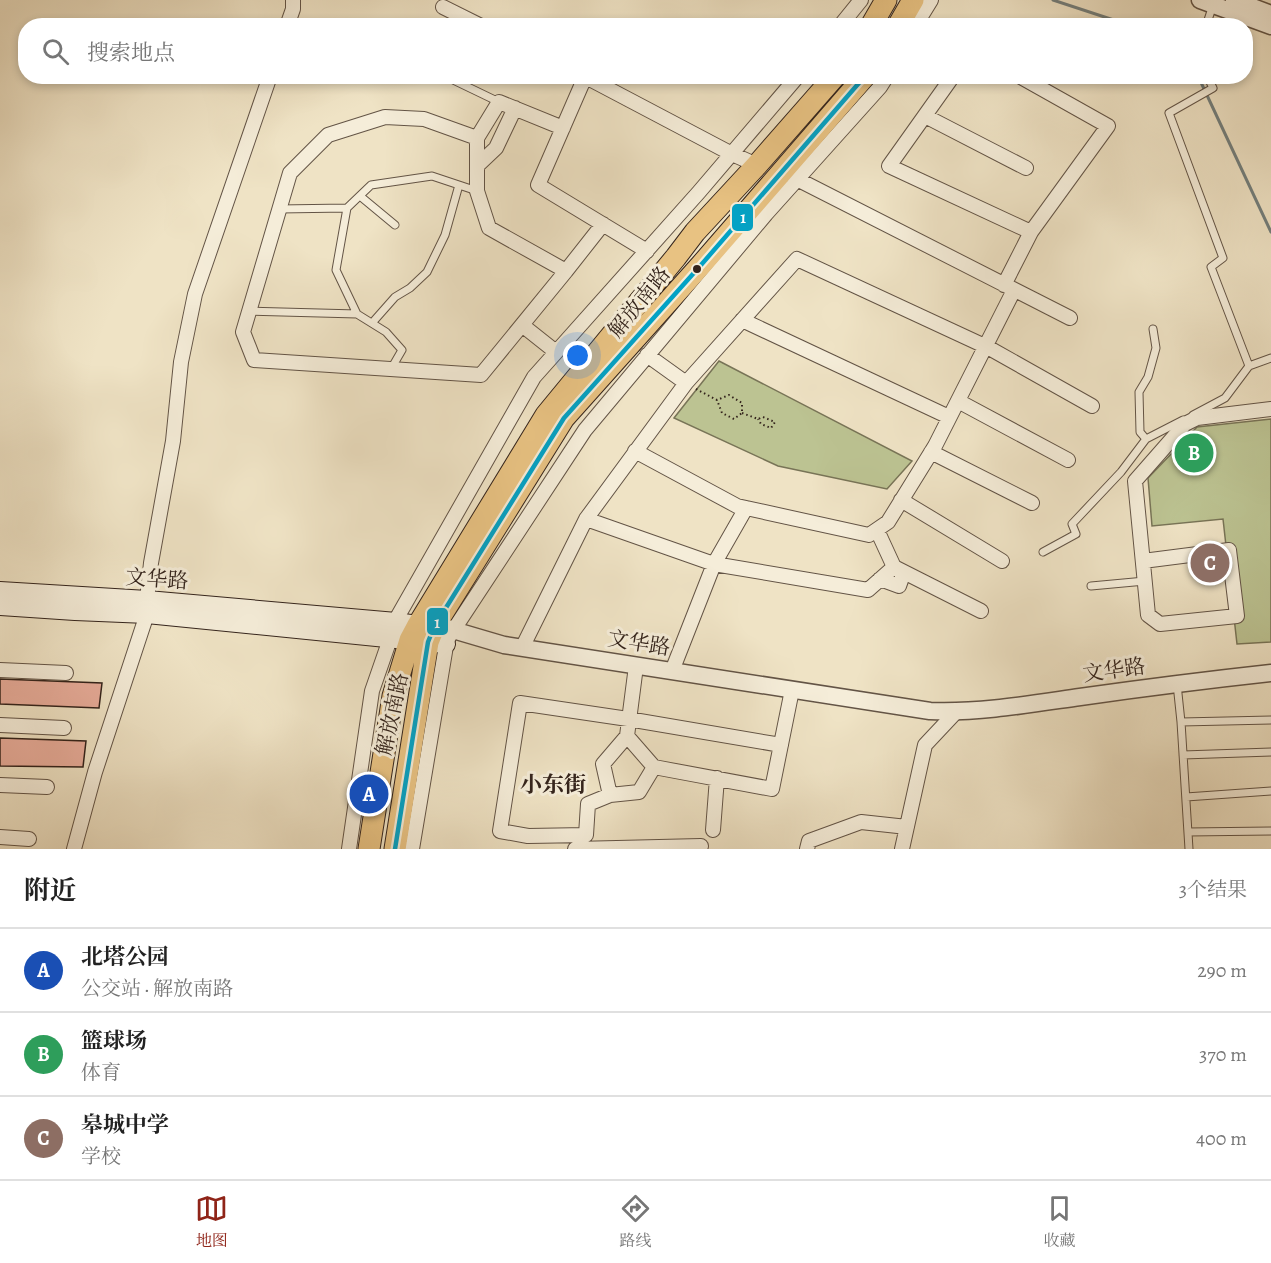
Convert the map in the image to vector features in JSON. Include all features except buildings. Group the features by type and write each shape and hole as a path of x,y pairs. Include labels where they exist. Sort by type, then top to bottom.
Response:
{"main road":[{"path":"875,18 886,0"},
{"name":"解放南路","path":"369,849 393,696 422,634 546,415 695,232 828,84"},
{"name":"解放南路","path":"395,849 422,634 564,418 701,265 789,175 859,84"},
{"name":"文华路","path":"0,591 422,634"},
{"name":"文华路","path":"0,606 75,611 147,607"}],"street":[{"path":"290,18 293,0"},
{"path":"846,18 861,0"},
{"path":"919,18 931,0"},
{"path":"1234,0 1271,14"},
{"path":"1207,2 1250,18"},
{"path":"443,7 465,18"},
{"path":"1253,19 1271,26"},
{"path":"74,849 95,772 147,607 151,563 173,441 181,362 195,294 267,84"},
{"path":"581,84 538,185 647,251"},
{"path":"597,84 757,165"},
{"path":"412,849 422,634 404,605 534,377 791,84"},
{"path":"349,849 372,691 422,634 585,430 766,214 789,175 882,84"},
{"path":"947,84 889,166 1030,232"},
{"path":"635,452 737,506 869,535 888,522 931,452 985,346 1030,232 1108,126 1033,84"},
{"path":"563,128 499,102 477,138 477,191 489,228 566,271"},
{"path":"477,166 496,148 515,108"},
{"path":"925,116 1026,168"},
{"path":"477,138 424,119 385,117 328,135 290,173 243,332 254,360 481,375 603,224"},
{"path":"789,175 1070,318"},
{"path":"522,648 585,519 686,384 797,259 985,346 1092,406"},
{"path":"742,320 949,417"},
{"path":"522,325 556,352"},
{"path":"647,355 686,384"},
{"path":"958,401 1068,460"},
{"path":"1143,561 1229,550 1237,616 1160,624 1148,615 1135,481 1185,424 1197,418 1271,409"},
{"path":"931,452 1032,503"},
{"path":"901,500 1002,561"},
{"path":"672,671 714,564 746,508"},
{"path":"585,519 714,564 868,590 880,579 899,570"},
{"path":"877,530 899,570 981,611"},
{"name":"文华路","path":"422,634 930,711 956,712 1039,703 1271,673"},
{"path":"609,795 603,764 627,736 636,666"},
{"path":"0,670 66,673"},
{"path":"627,736 654,767 772,789 792,690"},
{"path":"654,767 639,792 609,795 588,804 586,835 528,836 500,831 520,703 628,718 781,745"},
{"path":"902,849 925,745 956,712"},
{"path":"0,725 64,728"},
{"path":"713,830 717,778"},
{"path":"0,785 47,787"},
{"path":"807,849 809,841 861,822 907,827"},
{"path":"0,837 28,839"},
{"path":"575,849 701,846"}],"lane":[{"path":"1206,18 1207,2"},
{"path":"462,84 499,102"},
{"path":"1211,84 1213,88 1169,113 1223,258 1211,267 1249,366"},
{"path":"357,314 336,270 347,208 371,185 432,176 477,191"},
{"path":"372,323 395,297 410,288 427,272 445,235 459,185"},
{"path":"360,196 395,225"},
{"path":"279,209 347,208"},
{"path":"249,310 357,314 386,332 402,350 390,369"},
{"path":"1146,439 1140,432 1139,392 1148,377 1156,348 1153,329"},
{"path":"1043,552 1076,534 1072,524 1121,472 1146,439 1225,398 1249,366 1271,357"},
{"path":"1091,586 1145,580"},
{"path":"1177,684 1189,849"},
{"path":"1181,722 1271,720"},
{"path":"1183,755 1271,752"},
{"path":"1186,797 1271,791"},
{"path":"1188,832 1271,831"}],"path":[{"path":"686,384 717,400 722,413 734,419 742,413"},
{"path":"717,400 729,394 742,403 742,413"},
{"path":"742,413 758,419 761,424 771,428 775,422 763,417 758,419"}],"green space":[{"path":"719,361 912,461 887,489 778,466 674,418"},
{"path":"1271,419 1271,642 1237,644 1223,519 1152,526 1148,478 1197,427"}],"waterway":[{"path":"1053,0 1108,18"},
{"path":"1202,84 1271,232"}],"transit line":[{"name":"1","path":"395,849 428,642 434,627 564,418 858,84"}],"place":[{"name":"篮球场","path":"1194,453"},
{"name":"皋城中学","path":"1210,563"},
{"name":"北塔公园","path":"369,794"}],"district":[{"name":"小东街","path":"553,784"}]}
